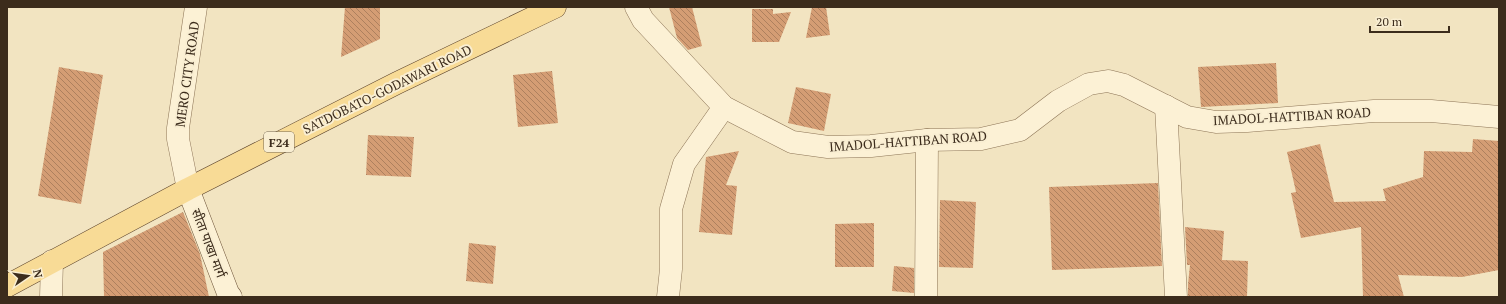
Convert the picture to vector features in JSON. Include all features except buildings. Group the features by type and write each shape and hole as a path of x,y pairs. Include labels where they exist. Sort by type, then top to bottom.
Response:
{"main road":[{"name":"SATDOBATO-GODAWARI ROAD","path":"7,286 188,189 397,83 555,7"}],"street":[{"name":"MERO CITY ROAD","path":"188,189 178,139 178,128 196,7"},
{"name":"IMADOL-HATTIBAN ROAD","path":"636,7 642,20 724,107 792,142 828,147 871,146 927,140 981,139 1020,130 1058,101 1089,84 1108,81 1124,85 1187,117 1216,122 1374,111 1431,111 1499,117"},
{"path":"1166,106 1176,297"},
{"path":"668,297 671,269 671,209 684,164 724,107"},
{"path":"926,297 927,140"},
{"name":"सीता पाखा मार्ग","path":"188,189 230,297"},
{"path":"51,297 52,261"}]}
